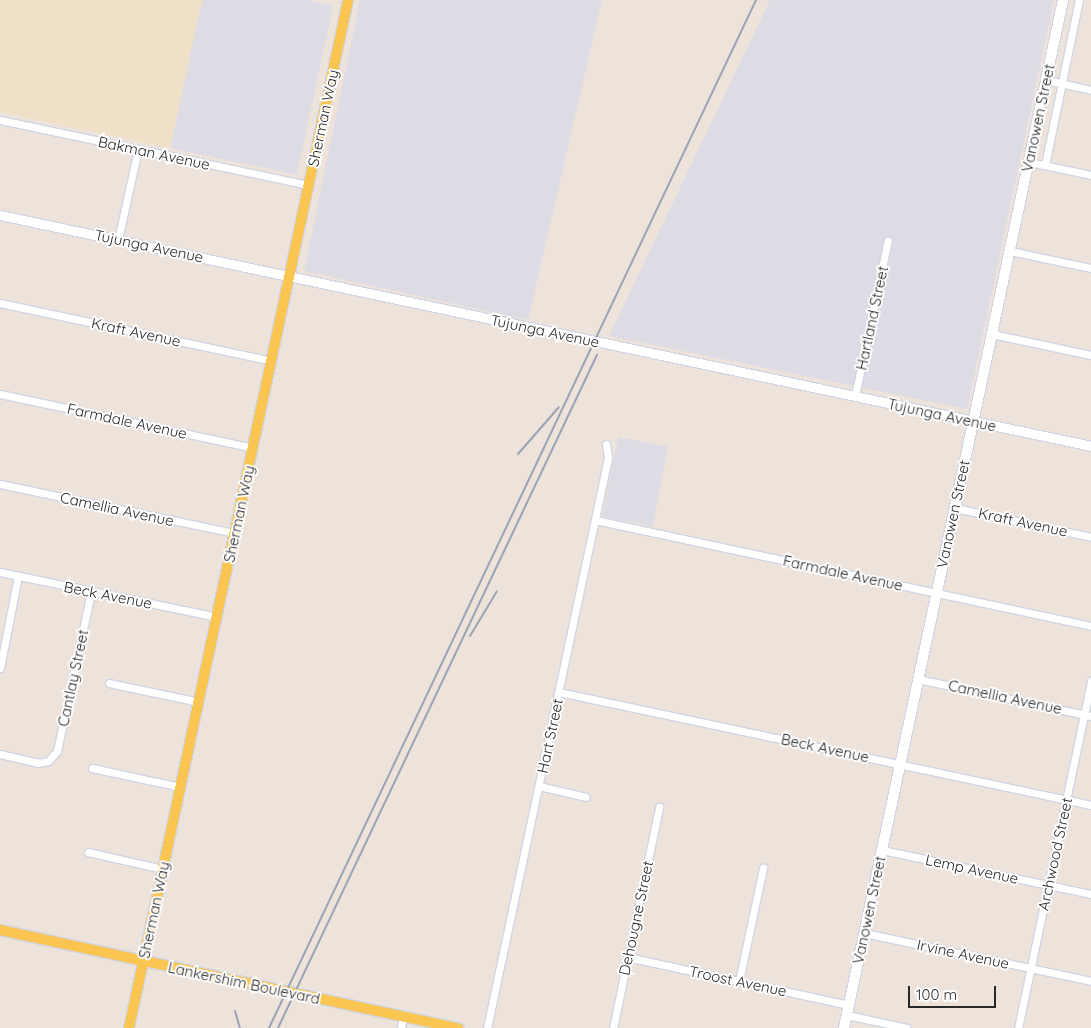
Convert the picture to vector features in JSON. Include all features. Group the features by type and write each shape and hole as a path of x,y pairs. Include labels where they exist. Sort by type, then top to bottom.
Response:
{"main road":[{"name":"Sherman Way","path":"129,1028 348,0"},
{"name":"Vanowen Street","path":"844,1028 1063,0"},
{"name":"Lankershim Boulevard","path":"0,930 459,1028"}],"street":[{"name":"Vanowen Street","path":"1045,165 1079,0"},
{"path":"1046,80 1091,90"},
{"name":"Bakman Avenue","path":"0,120 309,185"},
{"path":"118,240 138,149"},
{"path":"1029,162 1091,174"},
{"name":"Tujunga Avenue","path":"0,215 1091,446"},
{"name":"Hartland Street","path":"855,396 888,240"},
{"path":"1010,251 1091,268"},
{"name":"Kraft Avenue","path":"0,303 272,361"},
{"path":"992,334 1091,356"},
{"name":"Farmdale Avenue","path":"0,394 253,448"},
{"name":"Hart Street","path":"487,1028 608,458 606,444"},
{"name":"Camellia Avenue","path":"0,484 235,533"},
{"name":"Kraft Avenue","path":"954,508 1091,537"},
{"name":"Farmdale Avenue","path":"595,520 1091,626"},
{"name":"Beck Avenue","path":"0,572 217,618"},
{"path":"0,668 18,576"},
{"name":"Cantlay Street","path":"0,754 38,763 48,761 57,751 91,592"},
{"name":"Camellia Avenue","path":"918,679 1088,715"},
{"name":"Archwood Street","path":"1018,1028 1066,800 1088,715 1091,681"},
{"path":"109,683 199,702"},
{"name":"Beck Avenue","path":"559,692 1091,805"},
{"path":"92,768 181,787"},
{"path":"539,786 586,797"},
{"name":"Dehougne Street","path":"613,1028 659,807"},
{"name":"Lemp Avenue","path":"882,850 1091,894"},
{"path":"88,852 163,869"},
{"path":"739,981 763,868"},
{"name":"Irvine Avenue","path":"864,933 1091,981"},
{"name":"Troost Avenue","path":"627,957 739,981 907,1028"},
{"path":"401,1028 403,1017"}],"shaded area":[{"path":"0,0 202,0 170,148 0,112"},
{"path":"202,0 307,0 333,6 297,175 170,148"},
{"path":"360,0 602,0 528,320 304,271"},
{"path":"770,0 1054,0 967,409 609,336"},
{"path":"618,437 668,447 653,526 603,517"}],"railway":[{"path":"269,1028 756,0"},
{"path":"278,1028 597,355"},
{"path":"518,454 559,407"},
{"path":"470,636 497,591"},
{"path":"235,1011 240,1028"}]}
